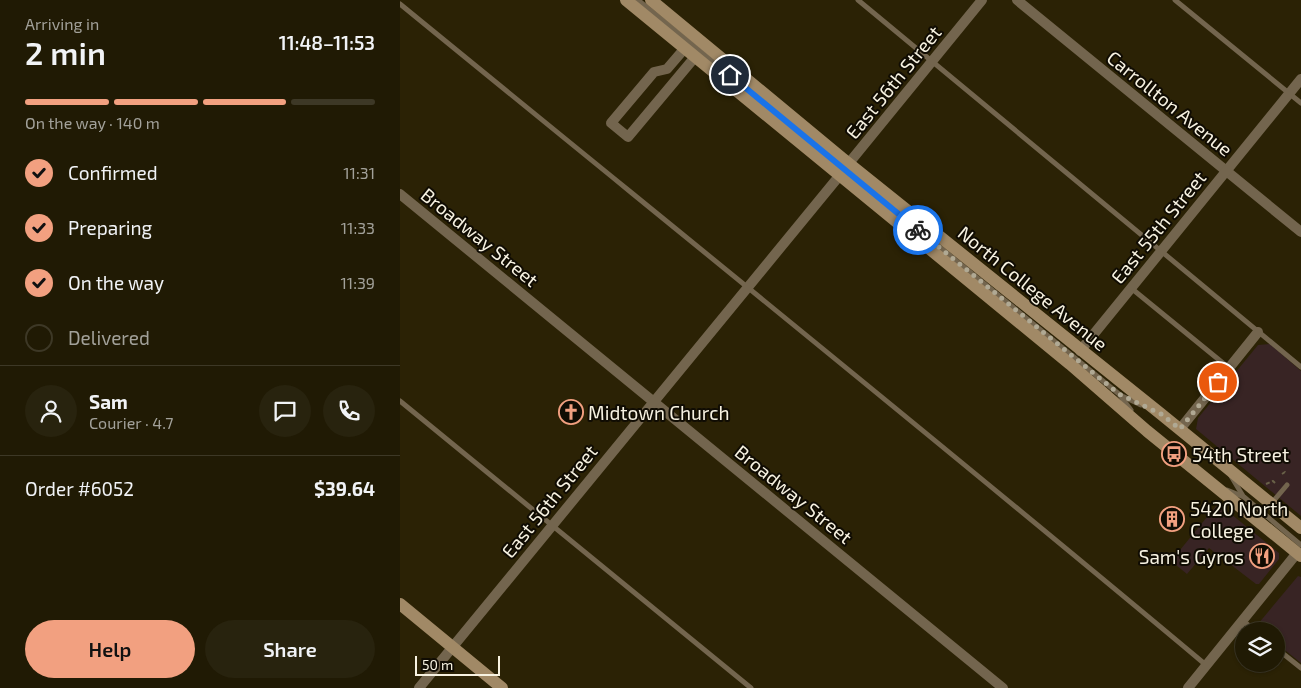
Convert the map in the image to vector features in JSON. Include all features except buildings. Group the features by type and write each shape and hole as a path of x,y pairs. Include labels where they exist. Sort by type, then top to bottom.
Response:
{"main road":[{"name":"North College Avenue","path":"626,0 1070,364 1146,432 1209,483 1300,550"},
{"name":"North College Avenue","path":"651,0 1080,351 1224,464 1301,528"},
{"path":"400,604 502,688"}],"street":[{"name":"East 56th Street","path":"849,163 982,0"},
{"name":"Carrollton Avenue","path":"1016,0 1301,232"},
{"path":"685,48 667,69 654,72 611,123 628,137 695,57"},
{"name":"East 55th Street","path":"1080,351 1301,79"},
{"name":"East 56th Street","path":"419,688 840,175"},
{"name":"Broadway Street","path":"400,194 1003,688"},
{"path":"1180,429 1258,332"},
{"path":"1188,688 1300,550"}],"lane":[{"name":"North College Avenue","path":"638,0 1119,394 1161,414"},
{"path":"858,0 1301,367"},
{"path":"1175,0 1301,103"},
{"path":"400,4 933,438 1206,665"},
{"path":"667,69 678,78"},
{"path":"1132,288 1229,368"},
{"name":"North College Avenue","path":"1119,394 1146,432"},
{"path":"400,401 751,688"},
{"name":"North College Avenue","path":"1224,464 1244,497 1300,550"},
{"name":"North College Avenue","path":"1209,483 1244,497"},
{"path":"1271,504 1287,485"},
{"path":"1285,655 1301,668"}],"path":[{"path":"1282,474 1285,472 1287,474"},
{"path":"1259,486 1273,481 1275,483"}],"shaded area":[{"path":"1270,344 1301,371 1301,516 1196,429 1198,418 1258,345"},
{"path":"1216,506 1231,514 1279,553 1279,559 1259,584 1256,584 1209,548 1187,574 1171,561"},
{"path":"1298,576 1301,577 1301,663 1285,650 1285,622 1260,622"}],"way so far":[{"path":"918,230 1119,394 1161,414 1180,429 1218,382"}],"place":[{"name":"Midtown Church","path":"571,412"},
{"name":"54th Street","path":"1174,454"},
{"name":"5420 North College","path":"1172,519"},
{"name":"Sam's Gyros","path":"1262,556"}],"route":[{"path":"730,75 918,230"}]}
